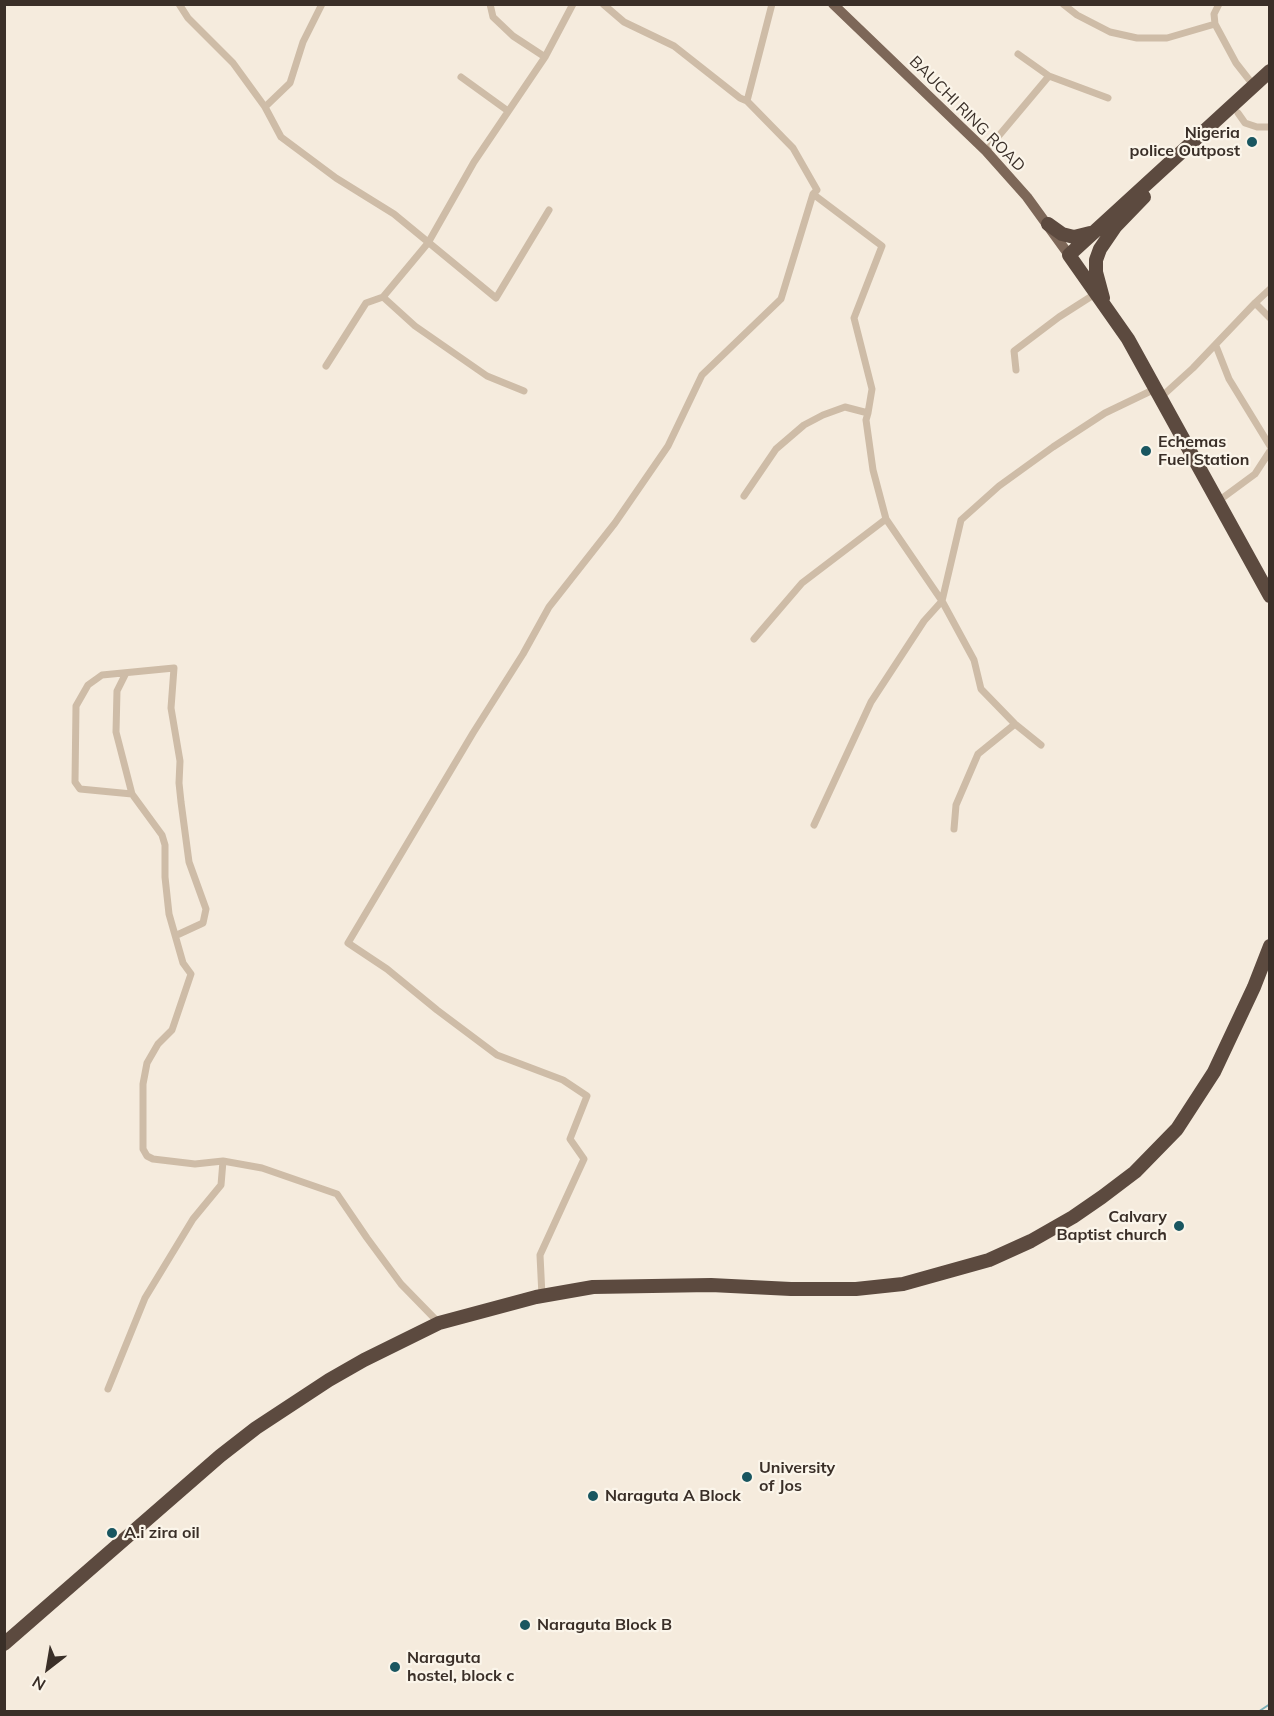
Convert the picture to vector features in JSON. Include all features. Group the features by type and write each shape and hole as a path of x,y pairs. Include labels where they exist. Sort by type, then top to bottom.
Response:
{"highway":[{"path":"1269,71 1069,255 1128,339 1269,596"},
{"path":"1106,308 1099,285 1096,260 1106,239 1125,217 1269,82"},
{"path":"1048,224 1062,234 1074,237 1095,230"},
{"path":"4,1644 220,1456 256,1428 298,1398 337,1375 439,1323 542,1296 593,1287 711,1285 846,1289 903,1284 989,1260 1031,1241 1073,1217 1135,1172 1177,1129 1193,1107 1219,1062 1254,987 1269,946"}],"main road":[{"name":"BAUCHI RING ROAD","path":"833,4 986,151 1048,224 1069,255"}],"street":[{"path":"179,4 188,18 233,63 265,107 281,137 336,178 394,214 496,298 549,210"},
{"path":"265,107 290,83 303,42 322,4"},
{"path":"490,4 493,17 513,36 545,57"},
{"path":"326,366 366,303 383,297 428,243 474,162 545,57 573,4"},
{"path":"542,1296 540,1255 584,1160 570,1139 587,1096 563,1080 497,1055 387,969 348,943 472,733 523,654 549,607 615,523 668,446 702,375 781,299 813,194 817,190 793,148 747,101 740,98 674,46 624,22 603,4"},
{"path":"747,101 772,4"},
{"path":"1063,4 1077,15 1110,32 1137,38 1167,38 1215,24"},
{"path":"1219,4 1214,14 1215,24 1236,63 1254,86"},
{"path":"1018,54 1049,76 1108,98"},
{"path":"986,151 1049,76"},
{"path":"462,77 508,111"},
{"path":"1238,113 1245,123 1257,127 1269,127"},
{"path":"813,194 882,246 854,318 872,389 866,420 873,470 886,519 942,601 974,660 981,689 1015,724 1041,745"},
{"path":"814,825 871,702 924,621 942,601 961,520 999,486 1105,412 1158,394 1216,346 1269,289"},
{"path":"1016,370 1014,351 1059,317 1095,294"},
{"path":"383,297 415,326 487,376 524,391"},
{"path":"1255,303 1269,318"},
{"path":"1216,346 1228,379 1269,446"},
{"path":"744,496 776,449 804,425 845,407 868,413"},
{"path":"1217,502 1255,474 1269,451"},
{"path":"754,639 802,583 886,519"},
{"path":"132,794 80,789 75,782 76,706 87,685 102,675 174,668 171,708 180,761 181,802 189,862 206,909 202,923 177,934"},
{"path":"126,673 117,691 116,732 132,794 156,827 165,845 165,877 170,914 183,963 191,974 172,1030 158,1044 147,1063 143,1084 143,1149 147,1156 153,1159 195,1164 223,1161 262,1168 337,1194 401,1284 439,1323"},
{"path":"954,829 956,806 978,754 1015,724"},
{"path":"108,1389 145,1298 193,1220 221,1185 223,1161"}],"waterway":[{"path":"1258,1712 1270,1704"}],"place":[{"name":"Nigeria police Outpost","path":"1252,142"},
{"name":"Echemas Fuel Station","path":"1146,451"},
{"name":"Calvary Baptist church","path":"1179,1226"},
{"name":"University of Jos","path":"747,1477"},
{"name":"Naraguta A Block","path":"593,1496"},
{"name":"A.i zira oil","path":"112,1533"},
{"name":"Naraguta Block B","path":"525,1625"},
{"name":"Naraguta hostel, block c","path":"395,1667"}]}
